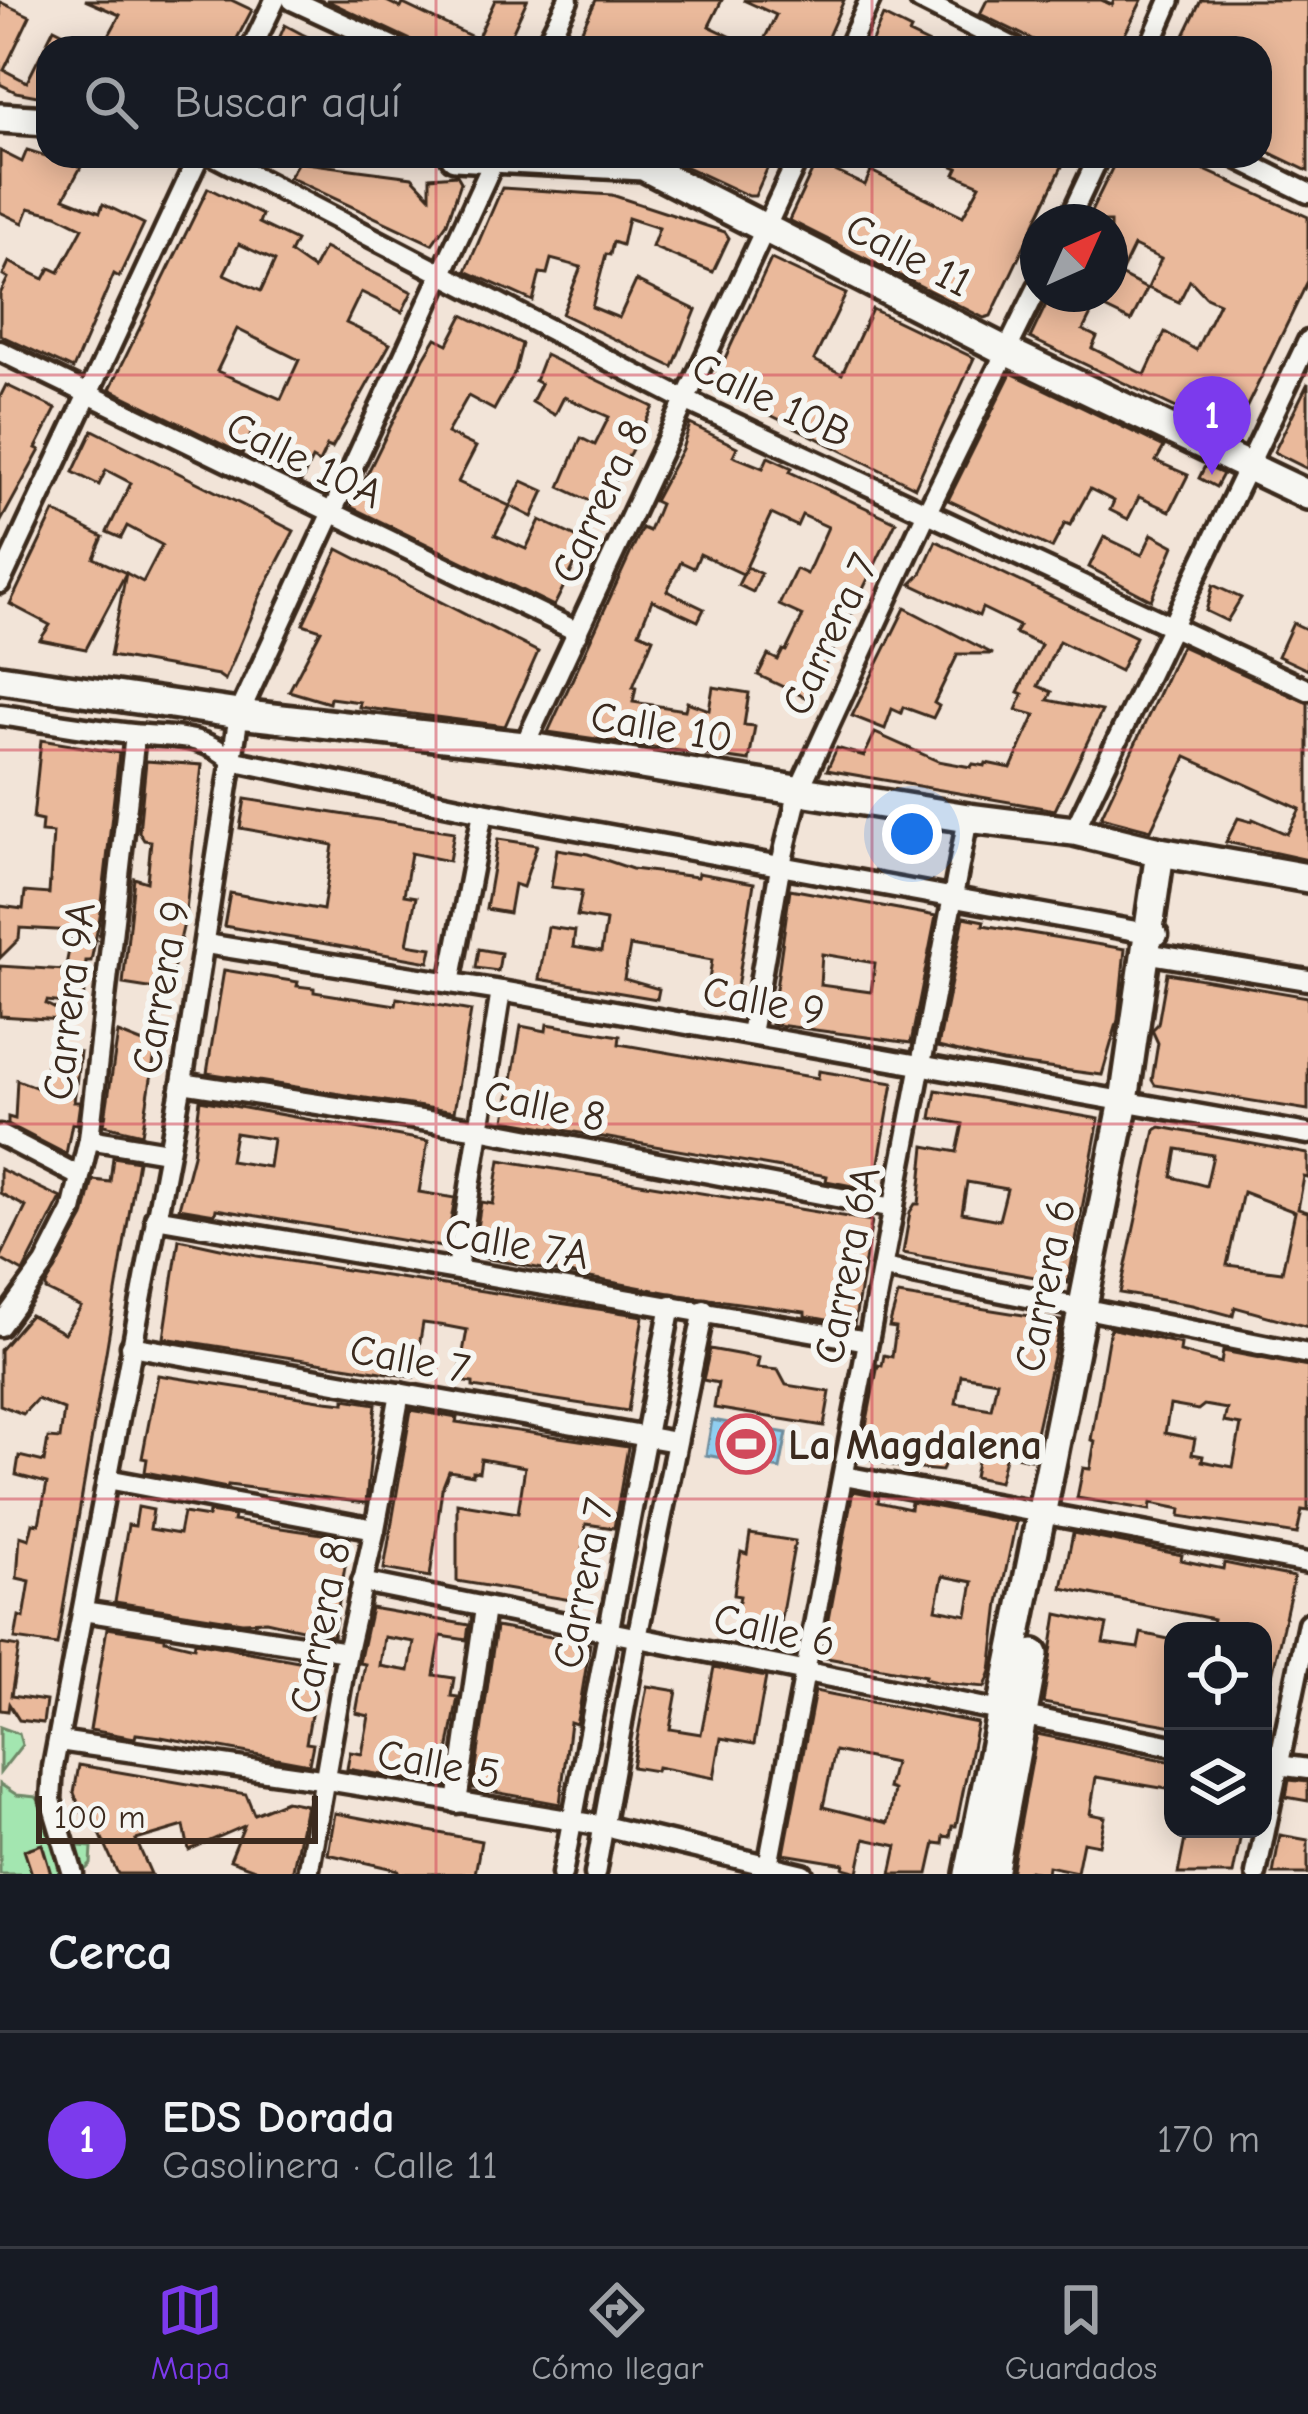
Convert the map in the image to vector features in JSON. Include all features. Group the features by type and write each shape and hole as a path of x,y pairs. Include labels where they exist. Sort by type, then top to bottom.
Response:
{"main road":[{"path":"0,118 36,120"},
{"name":"Calle 11","path":"647,168 1008,352 1308,495"},
{"name":"Calle 10","path":"0,679 239,714 524,746 1074,831 1168,854 1308,878"},
{"name":"Carrera 6","path":"993,1874 1014,1717 1050,1515 1132,1102 1168,854"},
{"name":"Carrera 6","path":"969,1874 1014,1717"}],"street":[{"path":"258,36 275,0"},
{"path":"292,0 370,36"},
{"path":"550,36 568,0"},
{"path":"854,36 870,0"},
{"path":"920,0 991,36"},
{"path":"1154,36 1170,0"},
{"path":"0,583 193,168"},
{"name":"Calle 10B","path":"238,168 685,400 1308,690"},
{"name":"Carrera 9","path":"74,1874 51,1800 59,1741 182,1083 239,714 491,168"},
{"name":"Carrera 8","path":"524,746 794,168"},
{"path":"1076,204 1093,168"},
{"path":"1257,168 1308,193"},
{"name":"Carrera 7","path":"751,1034 799,790 928,510 1026,312"},
{"path":"1074,831 1308,341"},
{"name":"Calle 10A","path":"0,351 578,632"},
{"path":"0,715 135,735 172,735 219,748 231,760 952,901 1308,980"},
{"name":"Carrera 9A","path":"0,1326 45,1264 72,1211 89,1139 135,735"},
{"path":"450,983 483,812"},
{"name":"Carrera 6A","path":"768,1867 968,818"},
{"name":"Calle 9","path":"206,944 751,1034 1308,1134"},
{"path":"457,1269 501,991"},
{"name":"Calle 8","path":"182,1083 479,1129 894,1208"},
{"path":"0,1135 79,1176"},
{"path":"89,1139 167,1151"},
{"name":"Calle 7A","path":"155,1218 868,1340"},
{"path":"884,1268 1308,1354"},
{"name":"Carrera 7","path":"562,1874 671,1305"},
{"name":"Carrera 7","path":"595,1874 704,1310"},
{"name":"Calle 7","path":"131,1346 676,1442"},
{"name":"Carrera 8","path":"308,1874 400,1393"},
{"path":"844,1476 1308,1563"},
{"path":"107,1479 375,1529"},
{"name":"Calle 6","path":"362,1582 1164,1744"},
{"path":"457,1803 485,1608"},
{"path":"83,1611 347,1652"},
{"path":"1308,1623 1272,1765 1308,1769"},
{"name":"Calle 5","path":"59,1741 604,1826 803,1874"},
{"path":"1256,1874 1261,1838"}],"green space":[{"path":"0,1727 19,1734 22,1745 0,1773"},
{"path":"0,1784 17,1795 36,1797 58,1844 92,1847 91,1864 81,1874 0,1874"}],"water":[{"name":"La Magdalena","path":"712,1420 787,1433 780,1469 706,1455"}],"building":[{"path":"85,0 231,0 252,10 238,36 109,36 120,15"},
{"path":"326,0 384,0 401,8 403,4 471,36 402,36"},
{"path":"495,0 527,0 510,36 478,36"},
{"path":"596,0 722,0 709,26 730,36 579,36"},
{"path":"743,0 844,0 828,36 766,36 776,15"},
{"path":"987,0 1101,0 1112,5 1114,0 1142,0 1124,36 1025,36 980,14"},
{"path":"1201,0 1308,0 1308,171 1272,154 1272,36 1184,36"},
{"path":"0,2 30,16 4,70 27,82 36,64 36,96 0,84"},
{"path":"883,16 911,30 913,36 874,36"},
{"path":"285,25 306,36 280,36"},
{"path":"27,150 36,153 36,168 80,168 64,198 100,212 103,204 144,224 119,277 114,274 73,369 0,335 0,294 9,262 44,279 50,268 59,272 83,228 29,208 23,223 0,212 0,151 22,162"},
{"path":"294,168 344,168 412,177 430,196 430,177 457,175 461,182 447,223 432,244 289,177"},
{"path":"689,168 767,168 755,196"},
{"path":"813,168 834,168 865,185 871,171 963,216 980,185 955,174 958,168 1061,168 1044,204 1020,204 1020,255 991,316 984,318 789,220"},
{"path":"1112,168 1200,168 1308,217 1308,281 1233,435 1030,338 1042,312 1092,312 1083,330 1097,337 1092,348 1145,375 1165,332 1196,350 1219,303 1190,280 1179,302 1148,288 1161,259 1134,246 1128,258 1128,204 1095,204"},
{"path":"208,188 262,215 259,223 296,241 290,253 313,269 324,248 412,292 402,312 361,292 346,323 390,344 332,448 327,446 319,463 312,459 301,482 275,470 283,445 253,430 242,454 110,389","holes":["239,244 275,261 261,291 224,274","237,329 299,360 281,399 217,371"]},
{"path":"502,188 612,195 725,232 729,238 713,272 652,247 659,228 628,218 622,245 613,242 610,255 606,254 592,307 619,318 636,281 696,310 673,367 562,314 581,267 551,259 547,274 540,273 533,301 466,271"},
{"path":"771,259 846,294 814,360 842,374 872,309 974,358 915,487 712,386"},
{"path":"1128,279 1147,289 1131,321 1112,312 1128,312"},
{"path":"463,315 522,344 515,372 494,410 468,396 447,433 476,447 458,482 510,506 495,535 526,549 540,520 586,542 554,606 351,507 424,358 436,338 448,344"},
{"path":"545,355 653,407 603,507 560,487 581,438 595,445 609,417 564,397 555,415 532,402 541,384 535,381"},
{"path":"1011,373 1164,447 1156,461 1188,475 1170,511 1139,497 1128,519 1110,510 1114,501 1090,489 1052,548 948,500"},
{"path":"1308,383 1308,469 1274,452"},
{"path":"6,385 56,409 36,448 40,450 0,523 0,397"},
{"path":"690,424 737,447 733,456 763,468 768,457 896,522 809,699 758,675 768,655 778,660 786,651 803,616 779,605 796,569 807,574 828,527 802,515 797,526 771,514 743,574 700,554 694,568 681,562 667,591 704,609 698,621 652,600 639,632 653,638 633,687 633,702 685,710 687,702 709,710 713,687 749,693 744,725 755,726 749,761 548,732 642,528 649,531 660,504 654,501"},
{"path":"93,430 294,531 225,680 110,656 126,573 143,582 162,545 127,526 121,538 107,532 131,483 106,470 99,485 73,472"},
{"path":"1205,466 1223,474 1216,487 1199,478"},
{"path":"522,481 544,491 532,517 510,506"},
{"path":"54,512 103,537 94,558 126,573 86,649 40,640 50,625 10,604"},
{"path":"1152,534 1174,546 1151,600 1089,567 1104,537 1142,555"},
{"path":"936,541 1136,637 1120,671 1059,641 1038,686 1052,692 1048,700 1102,711 1055,810 827,770 837,748 864,756 875,733 938,761 1011,768 1035,715 1016,710 1023,694 1018,692 1041,645 1015,633 1019,626 982,608 979,616 911,584 921,574"},
{"path":"338,549 538,652 505,726 359,707 360,702 330,698 329,703 289,691 321,630 303,624"},
{"path":"747,567 761,574 753,592 738,585"},
{"path":"1213,585 1241,598 1227,621 1206,611"},
{"path":"905,608 993,654 958,654 934,703 939,706 933,718 903,707 901,713 892,709 885,729 852,716"},
{"path":"1293,623 1308,630 1308,670 1278,656"},
{"path":"1181,646 1308,703 1308,860 1226,842 1238,818 1253,819 1287,834 1300,809 1186,757 1151,830 1101,817"},
{"path":"41,740 119,753 101,912 91,961 86,961 83,1005 46,1004 79,1021 0,1016 0,966 65,970 73,931 20,928 19,939 0,958 0,906 23,909 25,892 49,894 53,833 41,832 42,821 33,819"},
{"path":"146,761 202,765 185,919 168,991 123,984 134,878 147,882 151,841 139,832"},
{"path":"245,799 454,832 449,861 411,853 404,895 416,897 407,944 432,948 429,962 224,926 230,893 323,910 333,845 240,828"},
{"path":"498,839 537,845 523,887 514,884 509,913 486,909"},
{"path":"557,849 632,869 754,883 733,1012 705,1007 712,960 684,955 630,946 624,979 659,989 657,999 539,979 548,927 575,931 573,947 601,952 606,921 577,916 582,891 551,887"},
{"path":"790,889 936,916 911,1043 771,1024","holes":["822,954 875,963 871,992 820,985"]},
{"path":"964,917 984,921 983,925 1125,949 1118,1020 1102,1075 1002,1062 938,1047"},
{"path":"479,949 501,953 498,971 476,968"},
{"path":"224,970 298,982 297,986 314,988 314,992 396,1005 397,998 471,1011 454,1112 207,1073"},
{"path":"1167,973 1308,997 1308,1110 1155,1085 1158,1043 1152,1030 1158,1024"},
{"path":"547,1024 620,1036 619,1044 793,1074 818,1078 819,1071 893,1083 874,1190 826,1181 827,1176 505,1120 521,1026 546,1031"},
{"path":"118,1033 156,1048 142,1134 104,1125"},
{"path":"61,1048 80,1052 74,1102 80,1102 77,1124 72,1123 66,1154 8,1124 8,1117 15,1119 17,1080 43,1090 47,1062 59,1066"},
{"path":"936,1090 1099,1119 1068,1283 903,1253 910,1212 919,1204 925,1146 957,1152 963,1124 931,1118","holes":["967,1182 1007,1189 999,1220 962,1213"]},
{"path":"200,1100 428,1141 419,1192 455,1198 447,1243 442,1247 216,1209 215,1214 179,1208 193,1155","holes":["235,1133 273,1139 269,1167 230,1161"]},
{"path":"1160,1127 1308,1154 1308,1178 1304,1177 1298,1209 1308,1212 1308,1327 1235,1307 1233,1316 1120,1293 1155,1130","holes":["1177,1149 1213,1155 1206,1186 1172,1177","1243,1192 1295,1212 1282,1272 1227,1265"]},
{"path":"113,1157 138,1161 57,1645 15,1639 30,1581 17,1578 20,1536 29,1539 33,1523 39,1524 47,1483 16,1475 19,1456 44,1462 48,1438 60,1439 64,1410 37,1399 23,1414 0,1405 0,1350 30,1315 64,1333 81,1307 46,1290 46,1285 84,1217 93,1180 110,1182"},
{"path":"500,1160 872,1221 854,1325 805,1316 805,1312 680,1295 484,1258 485,1249 474,1247 481,1202 493,1204"},
{"path":"0,1169 61,1198 23,1272 0,1259 26,1207 0,1193"},
{"path":"179,1239 257,1256 643,1316 628,1411 458,1381 467,1330 446,1326 423,1323 414,1377 164,1338"},
{"path":"898,1295 1061,1321 1030,1459 1006,1454 999,1482 974,1477 978,1456 949,1450 942,1471 899,1467 860,1456 878,1365 882,1366 884,1355 892,1357 896,1328 889,1327","holes":["961,1375 997,1381 991,1409 956,1403"]},
{"path":"1110,1328 1181,1344 1180,1352 1221,1363 1223,1351 1308,1367 1308,1511 1302,1510 1297,1534 1180,1516 1181,1509 1151,1503 1150,1510 1077,1498 1083,1468 1090,1469 1095,1441 1091,1440","holes":["1170,1405 1198,1410 1204,1405 1227,1409 1224,1422 1241,1425 1233,1467 1202,1461 1203,1456 1192,1454 1195,1439 1165,1433"]},
{"path":"710,1349 759,1358 757,1368 778,1370 786,1385 830,1392 824,1426 714,1408 718,1383 703,1380"},
{"path":"158,1375 326,1401 376,1404 366,1503 227,1488 145,1472 147,1459 142,1458"},
{"path":"411,1410 457,1418 456,1422 628,1447 614,1528 586,1524 577,1601 457,1581 457,1503 518,1513 525,1467 481,1459 479,1472 473,1475 449,1471 442,1489 430,1577 384,1569"},
{"path":"853,1491 910,1509 911,1502 1016,1522 985,1687 941,1683 822,1657","holes":["943,1576 973,1582 967,1615 936,1609"]},
{"path":"138,1507 153,1510 150,1529 179,1534 183,1513 208,1517 209,1512 234,1516 233,1521 350,1538 333,1636 266,1621 242,1622 115,1602 128,1525 135,1526"},
{"path":"1073,1533 1182,1555 1181,1560 1223,1569 1224,1563 1294,1577 1272,1676 1272,1622 1212,1622 1062,1588"},
{"path":"750,1534 795,1541 780,1623 736,1615 740,1596 734,1595 735,1585"},
{"path":"371,1608 469,1625 467,1640 441,1636 434,1675 454,1678 451,1696 458,1697 442,1785 347,1769 350,1752 362,1754 369,1716 356,1713 365,1664 359,1663","holes":["384,1637 414,1642 409,1671 380,1666"]},
{"path":"1057,1614 1107,1625 1103,1643 1138,1648 1141,1633 1164,1638 1164,1724 1043,1703"},
{"path":"496,1627 590,1644 576,1724 570,1722 560,1804 473,1788"},
{"path":"107,1628 194,1647 195,1642 320,1665 306,1743 313,1744 309,1764 161,1737 90,1730"},
{"path":"0,1644 19,1647 11,1696 46,1701 43,1723 19,1720 9,1704 8,1711 0,1710"},
{"path":"714,1667 766,1677 754,1744 721,1738 714,1778 632,1767 647,1686 677,1691 670,1729 701,1734"},
{"path":"815,1691 977,1723 956,1826 950,1837 944,1836 943,1844 935,1843 928,1874 891,1874 897,1846 865,1839 858,1872 843,1868 844,1864 784,1854","holes":["835,1751 894,1763 888,1823 823,1807"]},
{"path":"1037,1734 1164,1760 1164,1788 1096,1777 1090,1814 1105,1817 1099,1845 1083,1842 1077,1872 1048,1866 1047,1874 1011,1874"},
{"path":"79,1765 246,1794 254,1814 286,1801 306,1805 292,1874 268,1874 230,1860 244,1826 189,1850 184,1826 136,1840 151,1874 118,1874 89,1809 82,1812 74,1793"},
{"path":"1289,1780 1308,1782 1308,1801 1286,1797"},
{"path":"335,1813 481,1841 475,1874 398,1874 398,1870 328,1854"},
{"path":"1280,1835 1308,1840 1308,1874 1273,1874"},
{"path":"1185,1838 1240,1838 1233,1874 1178,1874"},
{"path":"42,1844 51,1874 32,1874 24,1850"}],"place":[{"name":"EDS Dorada","path":"1212,475"},
{"name":"La Magdalena","path":"746,1444"}]}
